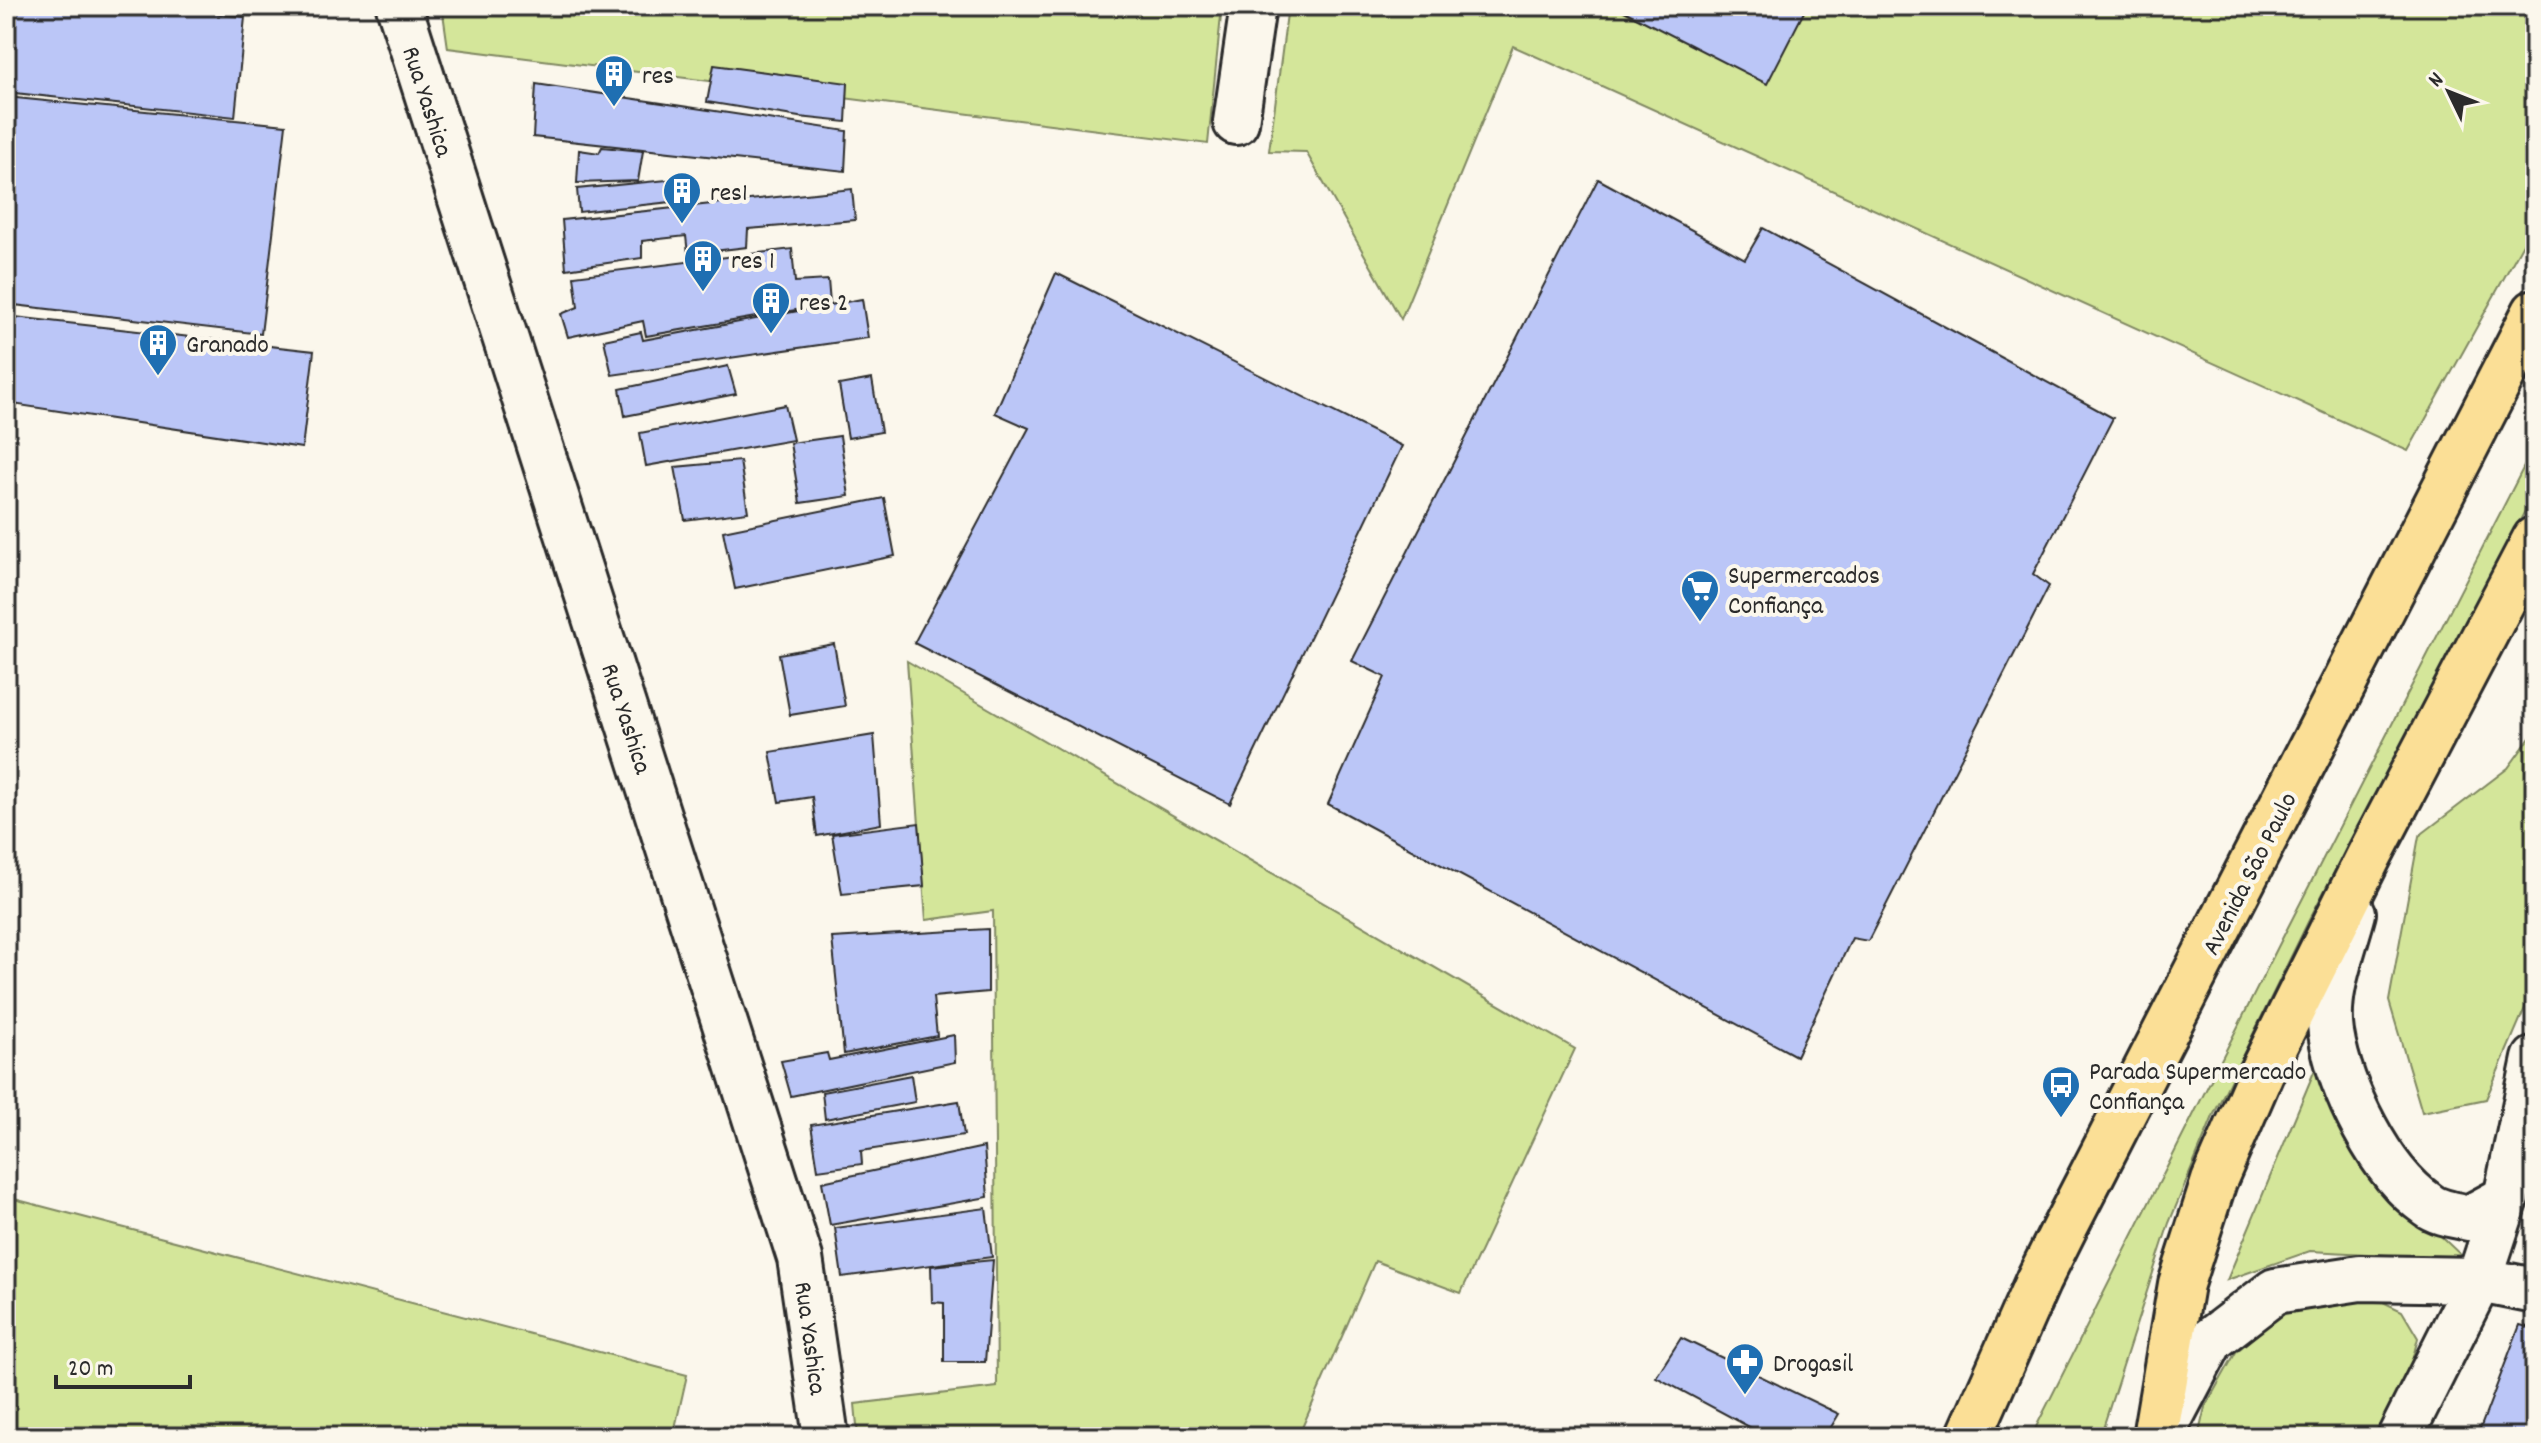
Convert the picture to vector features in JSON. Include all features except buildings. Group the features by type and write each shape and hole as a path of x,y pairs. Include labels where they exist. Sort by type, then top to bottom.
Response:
{"main road":[{"name":"Avenida São Paulo","path":"1969,1437 2058,1240 2253,865 2378,612 2535,312"},
{"path":"2157,1437 2181,1284 2214,1181 2261,1073 2369,856 2535,539"},
{"path":"1994,1379 1997,1437"}],"street":[{"name":"Rua Yashica","path":"399,6 800,1258 826,1437"},
{"path":"1236,122 1253,6"},
{"path":"2369,856 2333,986 2331,1031 2346,1084 2366,1130 2399,1178 2429,1207 2469,1218 2506,1198"},
{"path":"2400,1437 2479,1280 2506,1198 2535,1059"},
{"path":"2157,1437 2211,1340 2275,1291 2360,1278 2479,1280 2535,1291"}],"green space":[{"path":"442,6 1222,6 1208,144 448,48"},
{"path":"1288,6 2535,6 2535,222 2408,451 1513,46 1401,319 1306,152 1269,151"},
{"path":"2535,445 2535,492 2309,920 2214,1114 2169,1223 2100,1437 2031,1437 2285,933"},
{"path":"907,661 1575,1049 1461,1293 1375,1261 1298,1437 858,1437 855,1404 997,1387 993,911 926,920"},
{"path":"2535,731 2535,950 2525,1008 2486,1099 2422,1112 2389,1001 2419,836 2508,768"},
{"path":"2316,1067 2389,1187 2465,1259 2310,1251 2227,1280"},
{"path":"14,1199 687,1375 673,1437 6,1437 6,1242"},
{"path":"2366,1294 2402,1311 2418,1338 2405,1388 2379,1437 2198,1437 2205,1407 2236,1352 2292,1305"}],"place":[{"name":"res","path":"614,108"},
{"name":"res1","path":"682,225"},
{"name":"res 1","path":"703,293"},
{"name":"res 2","path":"771,335"},
{"name":"Granado","path":"158,377"},
{"name":"Supermercados Confiança","path":"1700,623"},
{"name":"Parada Supermercado Confiança","path":"2061,1119"},
{"name":"Drogasil","path":"1745,1396"}]}
